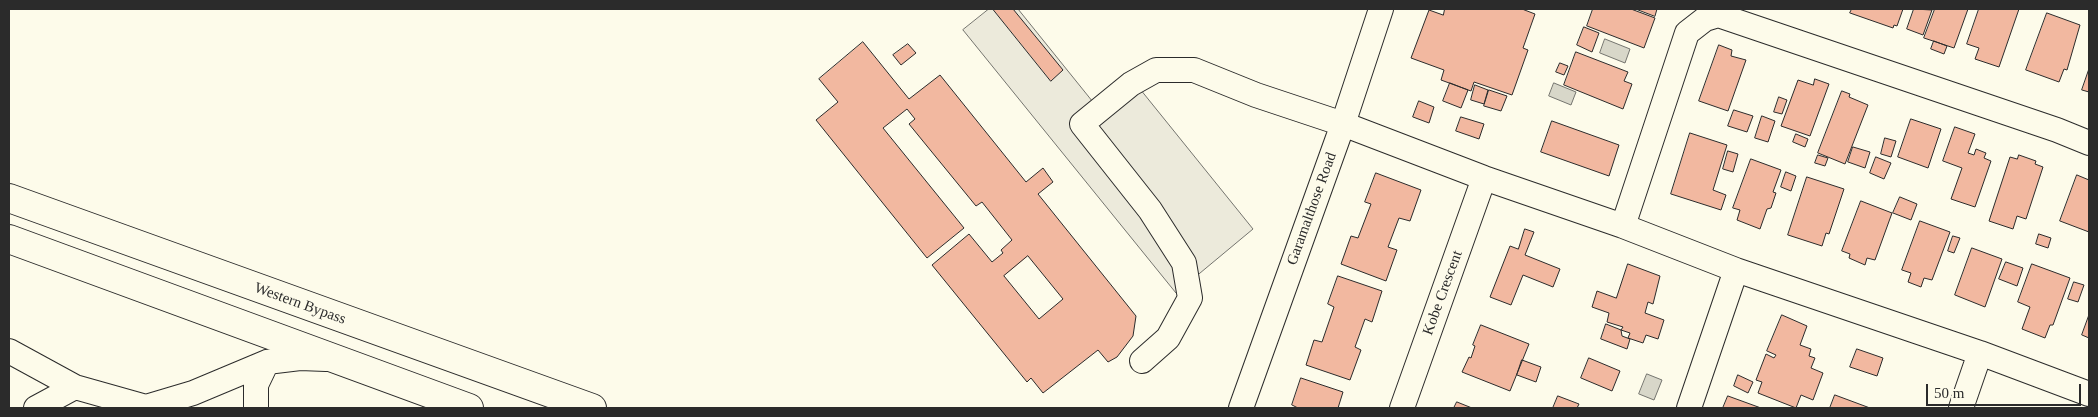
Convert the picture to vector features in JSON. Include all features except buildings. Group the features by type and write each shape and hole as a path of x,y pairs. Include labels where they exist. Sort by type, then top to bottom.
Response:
{"highway":[{"name":"Western Bypass","path":"9,198 592,408"},
{"path":"9,239 469,408"}],"street":[{"name":"Garamalthose Road","path":"1241,408 1343,124 1381,9"},
{"path":"1623,226 1687,33 1705,19 1718,15 2057,130 2089,143"},
{"path":"1142,361 1168,338 1190,298 1184,263 1150,210 1082,124 1131,84 1156,70 1194,70 1256,95 1343,124 1484,178 1623,226 1736,270 1980,353 2089,394"},
{"name":"Kobe Crescent","path":"1402,408 1484,178"},
{"path":"1689,408 1736,270"},
{"path":"9,351 75,387 148,408 193,393 267,362 300,358 333,359"},
{"path":"1961,408 1980,353"},
{"path":"256,408 256,385 267,362"},
{"path":"36,408 75,387"}],"shaded area":[{"path":"989,9 1018,9 1101,112 1136,84 1253,229 1176,293 963,30"},
{"path":"1605,39 1630,49 1625,63 1600,53"},
{"path":"1554,83 1576,92 1571,105 1549,96"},
{"path":"1647,374 1662,380 1654,400 1639,394"}]}
